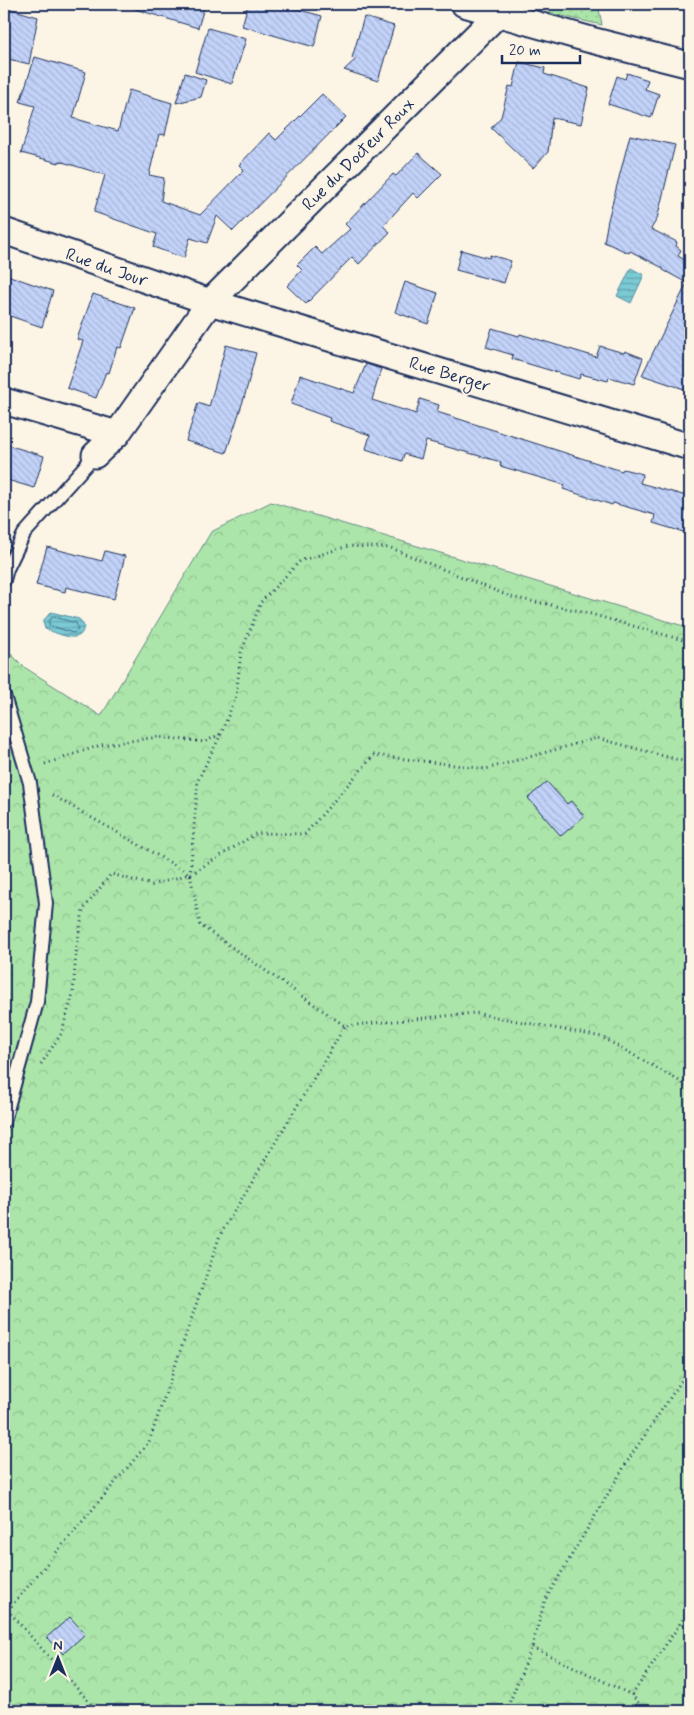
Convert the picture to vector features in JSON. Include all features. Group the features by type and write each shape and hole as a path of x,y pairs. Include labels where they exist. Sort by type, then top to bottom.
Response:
{"street":[{"path":"464,4 503,7 591,40 690,65"},
{"name":"Rue du Docteur Roux","path":"95,455 117,434 210,302 503,7"},
{"name":"Rue du Jour","path":"4,231 210,302"},
{"name":"Rue Berger","path":"210,302 690,447"},
{"path":"4,401 117,434"}],"lane":[{"path":"4,580 7,569 24,534 95,455"},
{"path":"4,696 30,783 46,903 37,1002 4,1121"}],"path":[{"path":"690,642 580,611 511,597 391,548 348,546 300,561 262,602 241,653 236,696 221,734 198,780 190,874 200,925 345,1026 475,1014 602,1038 690,1087"},
{"path":"30,783 45,763 101,745 158,737 205,742 221,734"},
{"path":"40,1065 60,1034 73,994 76,953 83,910 111,874 152,884 190,874 257,833 304,834 374,755 486,769 596,738 690,763"},
{"path":"4,782 30,783 190,874"},
{"path":"8,1610 149,1442 220,1235 345,1026"},
{"path":"506,1711 532,1647 545,1600 630,1457 690,1368"},
{"path":"4,1606 97,1711"},
{"path":"632,1695 690,1609"},
{"path":"532,1647 632,1695 646,1711"}],"green space":[{"path":"548,4 598,4 602,25 549,13"},
{"path":"271,502 690,628 690,1711 4,1711 4,647 24,667 101,716 211,532"}],"water":[{"path":"631,268 644,275 631,303 617,296"},
{"path":"51,612 79,619 84,627 81,634 77,637 72,637 45,629 43,621"}],"building":[{"path":"135,4 205,4 198,28 135,9"},
{"path":"248,4 278,4 322,16 314,47 242,26"},
{"path":"4,7 38,17 29,64 4,58"},
{"path":"364,17 394,26 378,81 344,70 356,59 352,58"},
{"path":"208,28 246,39 232,84 195,72"},
{"path":"35,57 86,72 73,118 118,131 129,90 172,103 165,135 159,134 149,175 164,178 161,201 200,215 244,170 239,165 269,133 276,140 322,94 346,117 233,231 217,216 207,243 190,238 184,258 153,247 157,234 94,212 105,175 59,161 59,163 21,153 35,106 20,102"},
{"path":"519,62 545,68 544,74 589,88 581,124 552,118 548,152 533,168 491,128 501,117 509,86 513,87"},
{"path":"185,73 206,80 201,97 176,103"},
{"path":"627,73 648,80 645,89 659,94 651,118 608,104 617,76 625,79"},
{"path":"630,135 675,145 657,219 651,229 677,242 676,246 681,250 678,256 690,263 690,391 642,375 687,283 630,251 629,253 604,242"},
{"path":"418,153 442,174 418,198 413,193 383,226 390,232 359,264 352,257 306,304 287,286 302,270 297,265 315,247 322,254 350,229 345,224 393,174 396,176"},
{"path":"461,250 489,258 490,255 511,261 504,283 456,270"},
{"path":"4,274 53,291 42,327 4,314"},
{"path":"405,282 438,293 428,324 395,312"},
{"path":"93,294 135,308 121,348 117,347 109,373 106,372 96,398 67,388 83,341 77,339"},
{"path":"492,328 519,336 520,334 596,357 600,346 624,353 625,351 643,358 634,384 609,377 608,381 581,374 579,379 512,359 513,355 486,347"},
{"path":"226,345 256,353 245,395 226,453 186,441 198,403 209,407"},
{"path":"366,364 381,369 372,400 416,414 420,399 439,405 437,412 622,471 623,469 643,474 640,483 690,497 690,534 653,523 655,515 613,503 612,505 563,489 565,485 500,466 501,462 426,441 421,459 404,454 402,461 366,449 370,435 329,421 330,418 291,404 300,375 354,393"},
{"path":"4,444 44,456 34,488 4,479"},
{"path":"47,547 102,561 105,551 125,556 114,599 66,587 65,592 36,585"},
{"path":"547,782 567,804 571,801 584,816 561,836 528,798"},
{"path":"70,1617 85,1634 63,1654 47,1637"}]}
